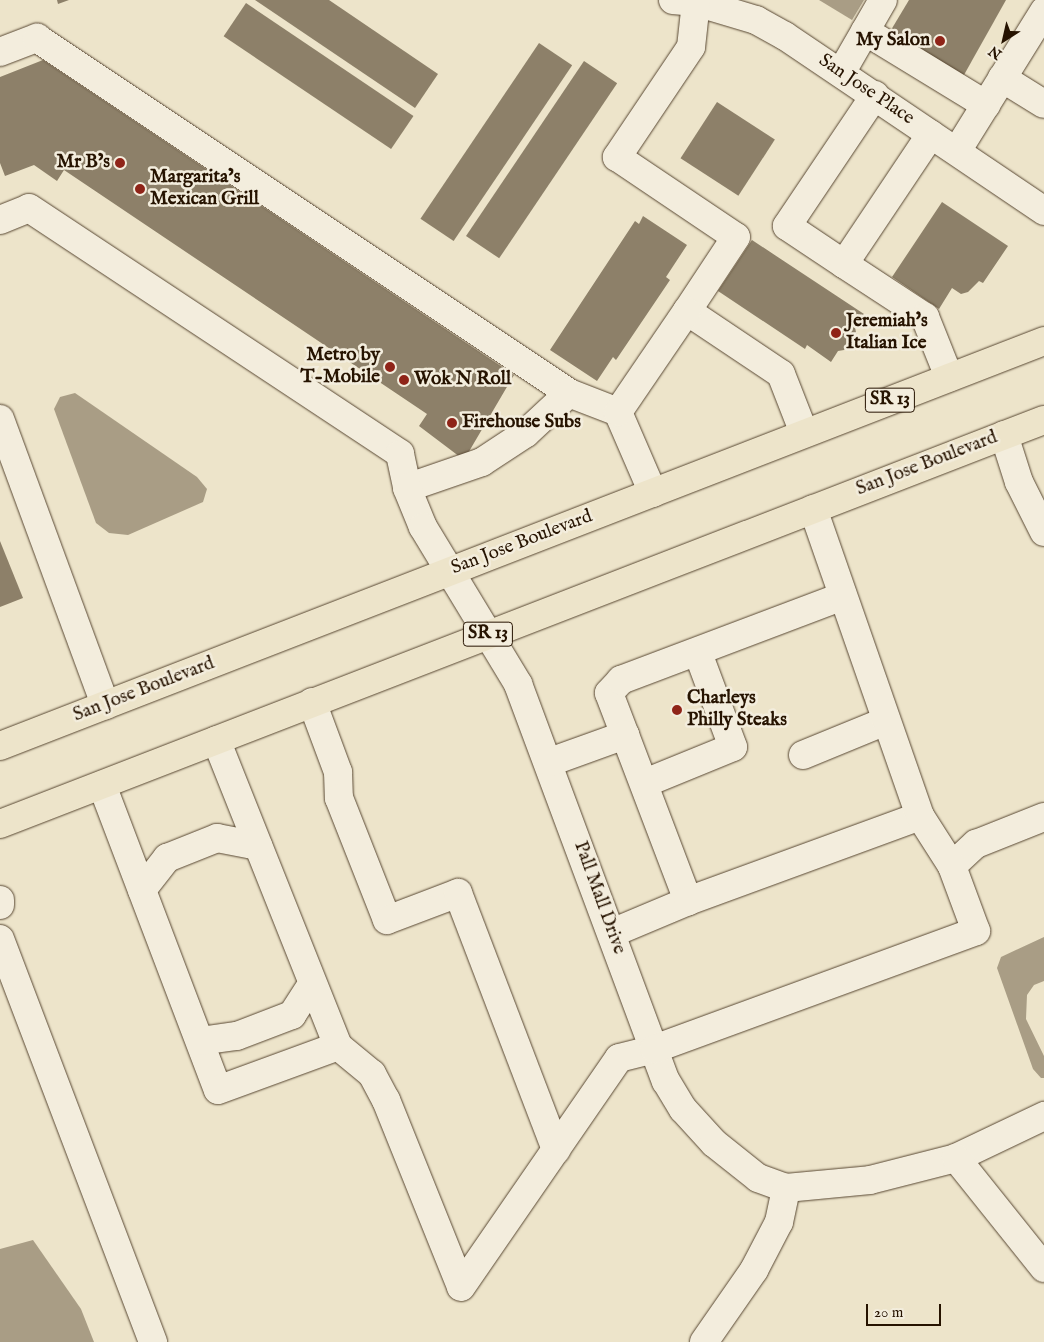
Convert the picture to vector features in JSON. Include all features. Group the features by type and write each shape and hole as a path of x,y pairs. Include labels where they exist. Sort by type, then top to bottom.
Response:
{"main road":[{"name":"San Jose Boulevard","path":"0,746 1044,341"},
{"name":"San Jose Boulevard","path":"0,824 1044,420"}],"street":[{"path":"841,73 883,0"},
{"path":"618,412 736,237 618,157 692,47 684,1"},
{"name":"San Jose Place","path":"684,1 756,20 875,95 1044,211"},
{"path":"957,151 1044,11"},
{"path":"865,31 986,105"},
{"path":"0,52 37,38 569,393 618,412 653,493"},
{"path":"1002,78 1044,104"},
{"path":"875,95 787,226 925,318 949,377"},
{"path":"844,264 931,134"},
{"name":"Pall Mall Drive","path":"0,220 29,208 400,454 407,488 423,526 518,684 550,762 666,1081 683,1109 714,1143 758,1178 786,1188"},
{"path":"687,311 781,374 804,433"},
{"path":"407,488 482,462 526,433 569,393"},
{"path":"0,419 105,705"},
{"path":"1004,435 1019,482 1044,532"},
{"path":"216,740 338,1046 372,1074 386,1100 461,1287 619,1058 654,1049 976,932 952,866 920,816 813,508"},
{"path":"688,901 645,782 624,735 609,693 622,680 843,596"},
{"path":"645,782 733,747 698,652"},
{"path":"312,702 338,772 338,798 387,920 458,893 556,1150"},
{"path":"804,755 886,721"},
{"path":"550,762 624,735"},
{"path":"102,785 218,1090 338,1046"},
{"path":"612,934 688,901 920,816"},
{"path":"952,866 976,844 1044,817"},
{"path":"142,890 166,858 217,838 258,846"},
{"path":"0,900 0,905"},
{"path":"0,939 153,1342"},
{"path":"200,1041 237,1036 292,1014 312,984"},
{"path":"704,1342 754,1270 779,1222 786,1188 870,1180 956,1158 1044,1116"},
{"path":"956,1158 1044,1268"}],"shaded area":[{"path":"819,0 864,0 852,20"},
{"path":"75,393 197,477 207,489 203,502 128,535 109,533 96,523 54,409 60,397"},
{"path":"1044,937 1044,981 1034,985 1027,995 1026,1019 1044,1056 1044,1078 1041,1078 1033,1069 997,968 1001,957"},
{"path":"33,1240 81,1309 94,1342 0,1342 0,1249"}],"building":[{"path":"57,0 69,0 58,4"},
{"path":"255,0 329,0 438,74 415,108"},
{"name":"My Salon","path":"909,0 1006,0 960,82 888,35"},
{"path":"246,3 413,116 391,149 224,36"},
{"path":"539,43 572,65 454,241 420,219"},
{"path":"43,60 514,375 464,460 419,426 427,414 64,170 57,181 34,165 5,176 0,163 0,77"},
{"path":"584,61 617,83 499,258 466,236"},
{"path":"717,102 775,140 738,196 681,158"},
{"path":"942,202 1008,246 983,283 979,281 968,292 961,294 952,288 939,309 892,277"},
{"path":"643,216 687,245 666,277 670,280 616,360 613,357 597,381 550,350 635,221 639,224"},
{"path":"752,240 864,314 855,327 857,338 850,349 838,351 831,362 807,345 805,349 718,291"},
{"path":"0,541 23,598 0,607"}],"place":[{"name":"My Salon","path":"940,41"},
{"name":"Mr B’s","path":"120,163"},
{"name":"Margarita’s Mexican Grill","path":"140,189"},
{"name":"Jeremiah's Italian Ice","path":"836,333"},
{"name":"Metro by T-Mobile","path":"390,367"},
{"name":"Wok N Roll","path":"404,380"},
{"name":"Firehouse Subs","path":"452,423"},
{"name":"Charleys Philly Steaks","path":"677,710"}]}
